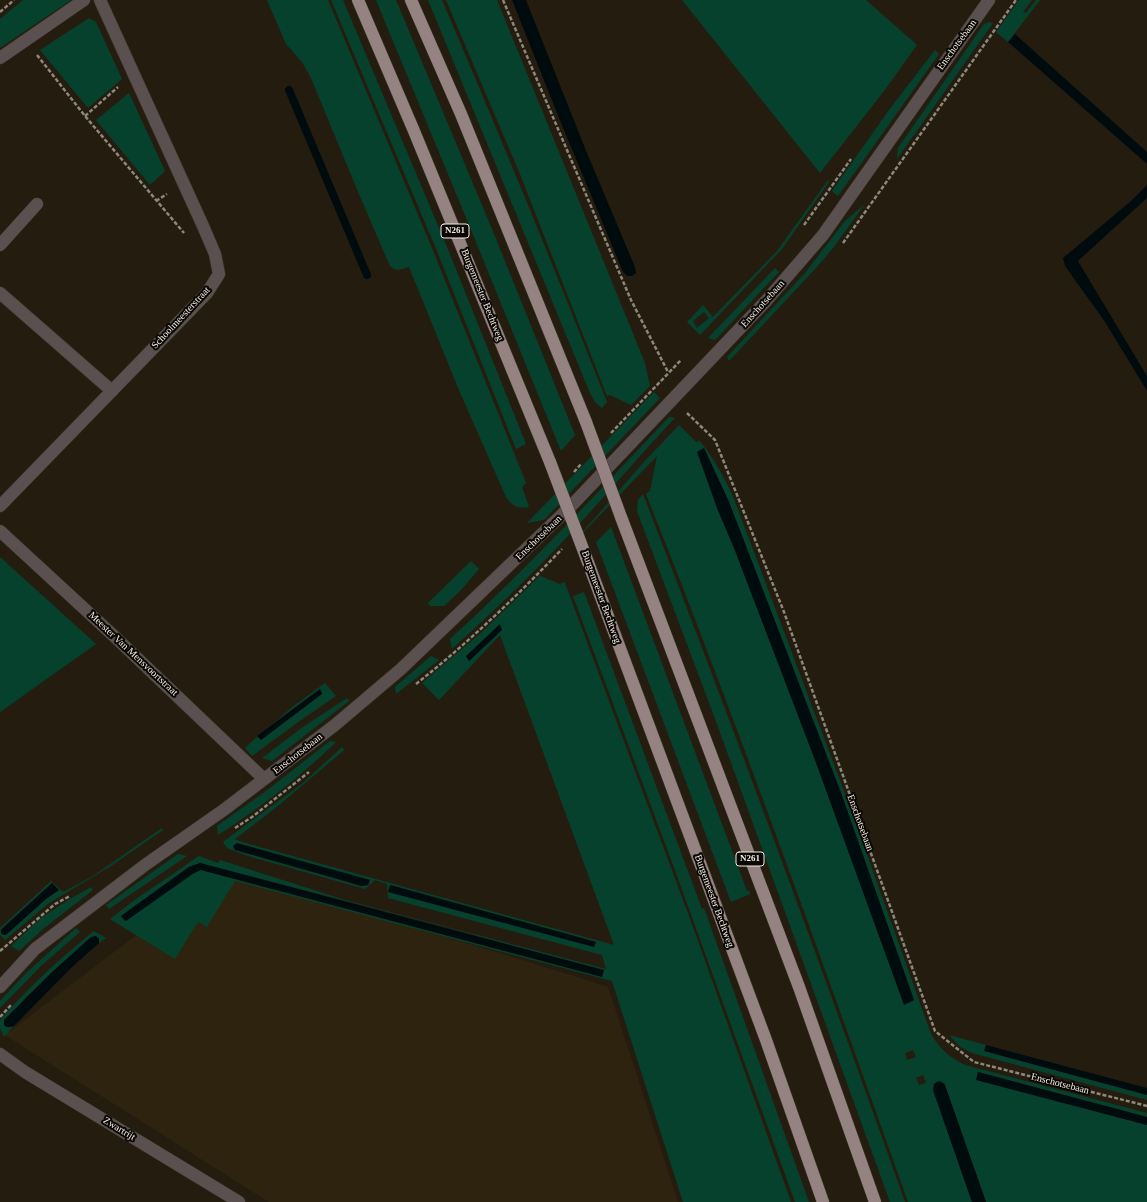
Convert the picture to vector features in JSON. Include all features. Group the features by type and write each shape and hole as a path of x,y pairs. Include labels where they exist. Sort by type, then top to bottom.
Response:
{"main road":[{"name":"Burgemeester Bechtweg","path":"358,0 414,130 550,462 766,1040 823,1202"},
{"name":"N261","path":"411,0 461,114 586,422 799,987 876,1202"}],"street":[{"path":"0,58 84,0"},
{"name":"Schoolmeesterstraat","path":"0,506 207,293 218,274 215,254 100,0"},
{"name":"Enschotsebaan","path":"0,987 35,949 145,865 264,779 335,725 401,669 573,504 766,301 823,235 989,0"},
{"path":"0,245 37,204"},
{"path":"0,293 112,391"},
{"name":"Meester Van Mensvoortstraat","path":"0,531 264,779"},
{"name":"Zwartrijt","path":"0,1054 25,1072 239,1202"}],"path":[{"path":"0,12 14,0"},
{"path":"503,0 630,300 678,394"},
{"path":"25,41 85,116 192,243 207,236"},
{"path":"85,116 120,86 135,78"},
{"path":"801,229 855,153"},
{"path":"606,438 685,355"},
{"name":"Enschotsebaan","path":"678,394 686,413 715,440 784,612 935,1032 974,1062 1147,1106"},
{"path":"573,473 584,461"},
{"path":"0,951 55,904 75,893"}],"shaded area":[{"path":"512,0 526,0 587,153 635,267 636,273 632,276 627,276 623,272"},
{"path":"1015,34 1147,152 1147,164 1008,42"},
{"path":"1147,185 1147,198 1078,261 1147,376 1147,391 1105,322 1065,266 1063,258 1131,201"},
{"path":"704,448 729,502 840,790 914,1000 904,1005 815,760 734,548 717,508 697,452"},
{"path":"500,624 502,630 469,661 466,656"},
{"path":"320,689 322,694 261,740 257,736"},
{"path":"237,843 370,880 368,885 361,886 235,850 233,846"},
{"path":"200,863 604,970 602,977 201,870 194,873 126,921 121,916 189,867"},
{"path":"222,870 608,987 678,1202 269,1202 5,1035"},
{"path":"52,883 59,890 46,899 7,934 1,934 1,930"},
{"path":"390,885 596,942 594,947 388,892"},
{"path":"96,936 99,939 99,943 71,968 14,1026 5,1026 4,1020 51,973 91,937"},
{"path":"986,1045 1147,1088 1147,1095 984,1051"},
{"path":"978,1072 1147,1117 1147,1125 976,1080"},
{"path":"939,1081 945,1085 986,1202 972,1202 933,1090 934,1084"}],"green space":[{"path":"23,0 71,0 0,48 0,19"},
{"path":"267,0 328,0 434,253 526,483 522,487 529,507 522,508 516,506 506,497 459,390 409,267 394,269 389,264 311,78 302,62 286,44"},
{"path":"331,0 343,0 447,247 526,444 516,449 437,251"},
{"path":"376,0 396,0 492,229 575,435 561,451 474,237"},
{"path":"428,0 442,0 526,200 607,402 602,408 595,402 590,393"},
{"path":"446,0 497,0 645,363 650,386 631,405 610,395 607,396 520,174"},
{"path":"682,0 866,0 917,45 884,91 820,173"},
{"path":"1019,0 1032,0 1023,12 1026,13 1036,0 1040,0 1008,42 996,32"},
{"path":"89,18 96,22 122,79 88,108 40,50"},
{"path":"989,22 993,23 897,159 898,148 984,24"},
{"path":"935,50 939,54 838,196 832,191 889,110"},
{"path":"129,93 165,171 150,185 96,120"},
{"path":"828,180 829,182 782,249 700,335 687,322 703,305 713,317 777,251","holes":["704,312 709,318 697,328 693,321"]},
{"path":"865,204 833,248 816,268 729,361 727,357 805,273 845,221"},
{"path":"775,268 779,272 715,340 708,338"},
{"path":"654,392 660,398 544,520 527,523"},
{"path":"669,417 675,418 564,540 517,588 452,649 450,639 534,558"},
{"path":"679,425 696,442 700,441 715,462 727,484 734,499 850,807 934,1039 942,1049 965,1065 1147,1113 1147,1117 978,1072 977,1080 1147,1125 1147,1202 986,1202 944,1083 933,1090 972,1202 908,1202 748,758 646,494 650,491 657,456 571,545 644,462","holes":["704,448 729,502 840,790 914,1000 905,1004 815,760 734,548 717,508","913,1050 916,1057 907,1060 905,1053","923,1075 926,1083 919,1085 916,1078"]},
{"path":"643,494 777,847 905,1202 890,1202 717,724 637,511 638,500"},
{"path":"611,527 747,891 749,890 750,894 731,902 596,542"},
{"path":"0,557 96,644 0,712"},
{"path":"471,561 479,569 461,590 444,606 430,606 428,603"},
{"path":"550,566 540,576 560,584 565,582 693,927 791,1202 683,1202 612,981 235,881 207,927 198,922 175,959 110,919 136,899 199,856 218,863 220,860 345,900 606,969 602,955 388,898 387,884 375,880 365,889 248,856 227,848 223,842 304,782 342,747 344,750 278,806 235,839 614,945 500,635 439,700 422,683 482,632","holes":["499,633 469,661 466,656","236,850 344,873 370,880 368,885 361,886","200,863 449,928 604,971 448,935 201,870 194,873 124,921 121,916 189,867","391,885 596,943 390,886"]},
{"path":"584,592 702,909 704,908 809,1202 795,1202 676,873 573,596"},
{"path":"431,656 439,660 396,694 395,687"},
{"path":"325,683 336,696 252,756 245,748 258,736 261,740 322,693 320,689 270,726 297,703"},
{"path":"347,698 349,701 272,761 262,758 303,727"},
{"path":"330,741 336,742 294,780 218,835 217,826 266,791"},
{"path":"162,828 163,830 111,866 49,903 5,940 0,935 0,928 51,881 63,892 93,876","holes":["52,883 59,890 46,899 5,935 1,929"]},
{"path":"178,854 187,856 109,909 106,905"},
{"path":"91,887 93,890 43,929 19,951 11,946 41,918"},
{"path":"76,928 80,932 42,965 0,1008 0,1001 26,973"},
{"path":"94,931 106,938 99,943 99,939 91,937 25,998 8,1028 14,1026 4,1037 0,1028 0,1020 45,973"},
{"path":"949,1035 986,1045 985,1051 1147,1095 1147,1100 972,1053 959,1046"}],"waterway":[{"path":"289,90 367,275"}]}
